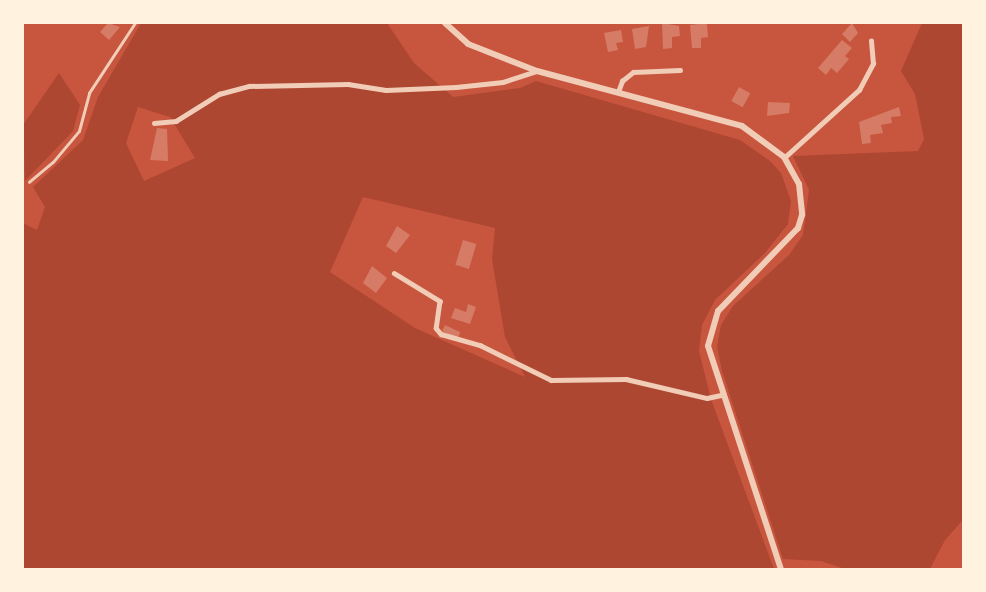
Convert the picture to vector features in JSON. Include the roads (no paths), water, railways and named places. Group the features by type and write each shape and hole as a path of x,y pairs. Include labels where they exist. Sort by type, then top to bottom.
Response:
{"street":[{"path":"445,23 468,44 537,71 742,126 784,157 799,184 802,215 798,228 718,311 708,346 721,395 781,569"},
{"path":"784,157 859,90 873,64 872,41"},
{"path":"618,92 622,81 633,72 680,70"},
{"path":"154,123 176,121 219,94 249,86 348,85 386,90 456,87 503,82 537,71"},
{"path":"394,273 440,301 436,328 441,334 480,345 551,380 626,379 707,398 721,395"}],"lane":[{"path":"29,182 79,131 89,93 135,23"}]}
